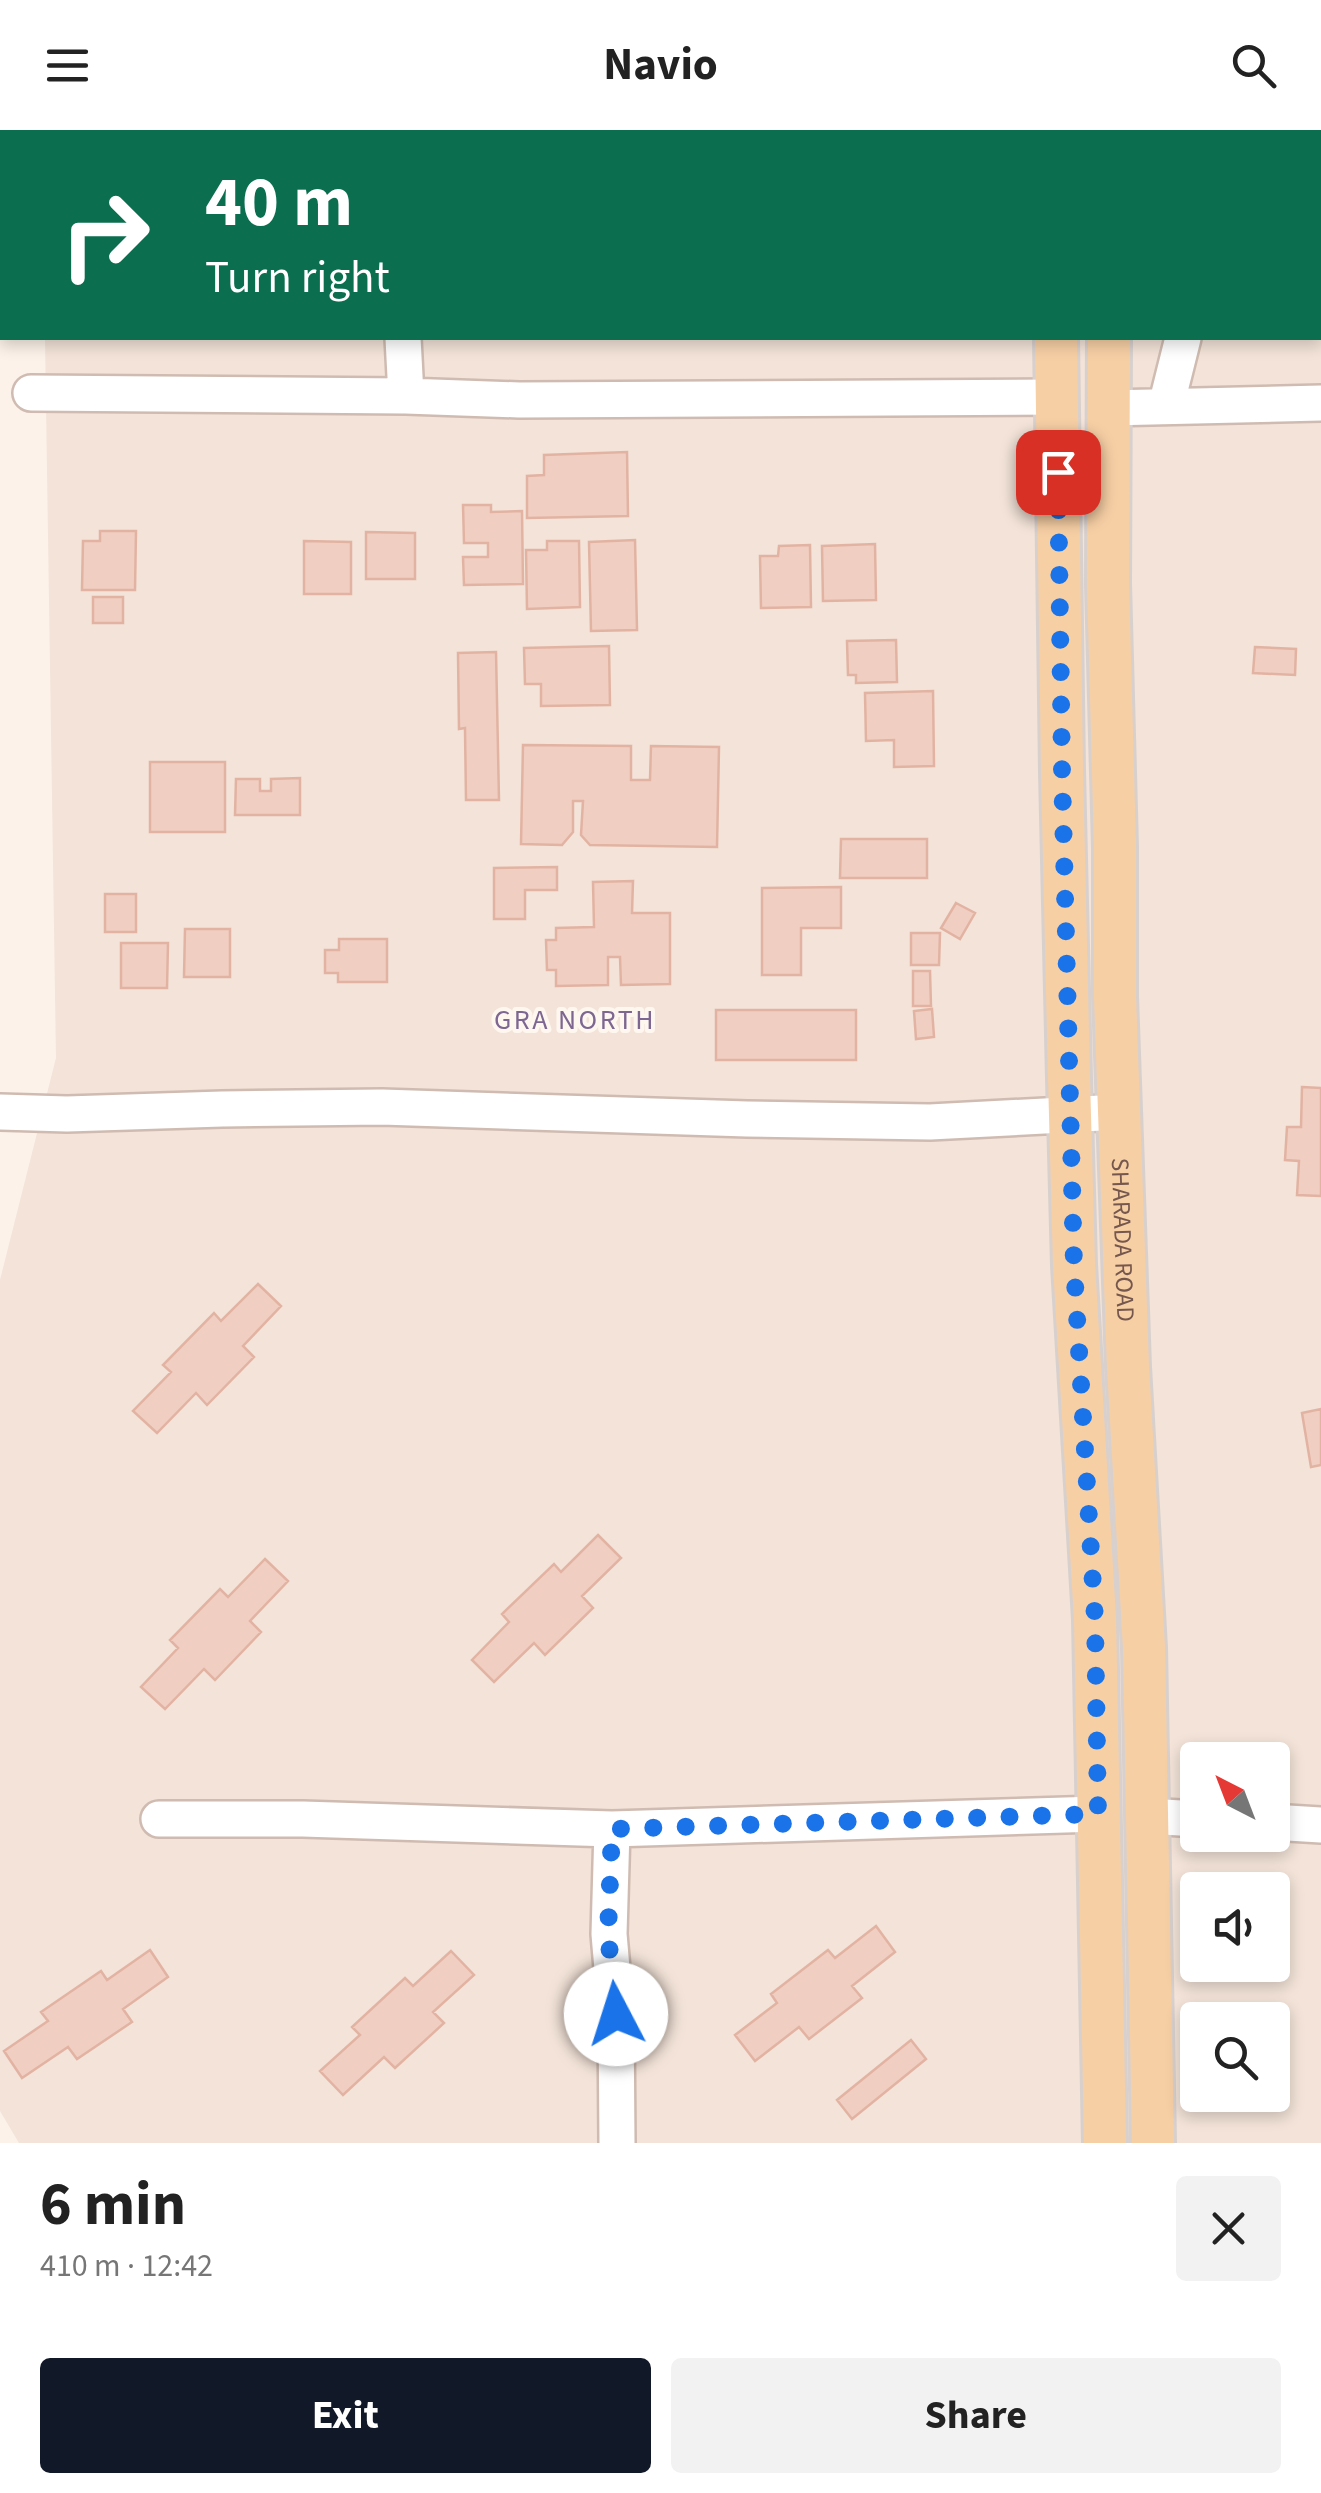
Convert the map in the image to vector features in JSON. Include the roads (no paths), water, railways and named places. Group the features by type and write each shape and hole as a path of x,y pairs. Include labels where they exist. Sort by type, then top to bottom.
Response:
{"main road":[{"path":"1056,340 1074,1266 1095,1619 1105,2143"},
{"name":"SHARADA ROAD","path":"1110,340 1108,602 1115,997 1128,1366 1144,1648 1152,2143"},
{"path":"1098,1754 1145,1750"}],"street":[{"path":"403,340 406,396"},
{"path":"1166,406 1183,340"},
{"path":"30,394 519,400 1056,397"},
{"path":"1108,408 1321,403"},
{"path":"0,1112 382,1107 930,1122 1120,1112"},
{"path":"159,1819 303,1819 612,1829 1098,1814"},
{"path":"1146,1816 1180,1817"},
{"path":"1290,1823 1321,1824"},
{"path":"612,1829 608,1934 616,2014 617,2143"}],"district":[{"name":"GRA NORTH","path":"575,1019"}]}
